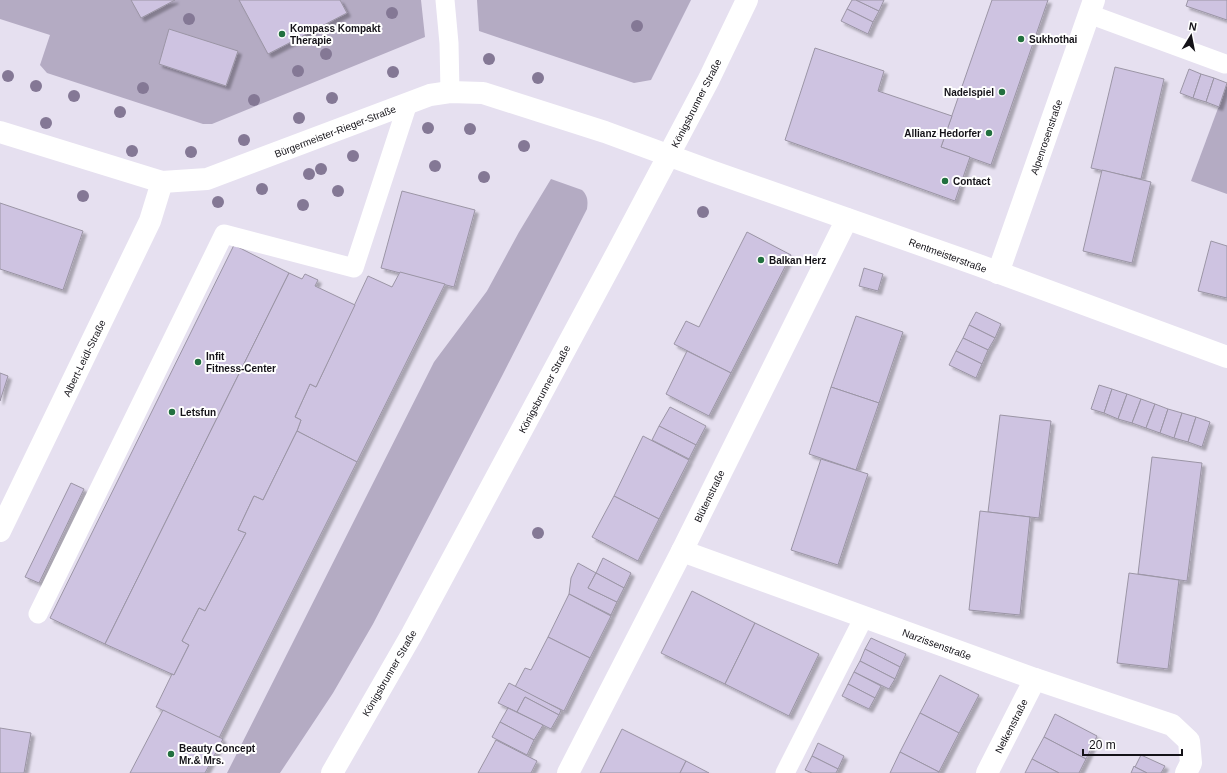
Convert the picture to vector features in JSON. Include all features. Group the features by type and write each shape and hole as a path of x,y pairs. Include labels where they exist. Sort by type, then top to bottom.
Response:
{"street":[{"name":"Königsbrunner Straße","path":"332,773 415,627 709,79 747,0"},
{"name":"Alpenrosenstraße","path":"998,273 1092,7"},
{"name":"Bürgermeister-Rieger-Straße","path":"0,132 162,182 207,179 430,96 450,92 483,93 605,132 668,155"},
{"name":"Rentmeisterstraße","path":"668,155 978,265 1227,357"},
{"name":"Albert-Leidl-Straße","path":"0,531 150,221 162,182"},
{"name":"Blütenstraße","path":"568,773 682,551 847,219"},
{"name":"Narzissenstraße","path":"682,551 1035,679 1172,725 1189,741 1191,763 1186,773"},
{"name":"Nelkenstraße","path":"987,773 1035,679"}],"lane":[{"path":"445,0 449,43 450,92"},
{"path":"1092,7 1225,64"},
{"path":"38,614 224,234 354,268 408,103"},
{"path":"785,773 864,617"}],"shaded area":[{"path":"0,0 421,0 425,37 212,124 203,124 47,73 40,65 50,35 0,19"},
{"path":"477,0 691,0 651,80 634,83 479,31"},
{"path":"1227,84 1227,194 1191,181"},
{"path":"551,179 582,190 587,199 587,209 373,624 333,693 280,773 227,773 434,362 487,291 519,232"}],"building":[{"path":"131,0 175,0 141,18"},
{"name":"Kompass Kompakt Therapie","path":"239,0 340,0 347,13 268,54"},
{"path":"852,0 856,0 879,11 873,22 847,9"},
{"path":"856,0 884,0 879,11"},
{"path":"992,0 1048,0 991,165 941,147"},
{"path":"1188,0 1227,0 1227,20 1186,6"},
{"path":"847,9 873,22 868,34 841,21"},
{"path":"169,29 238,51 226,86 159,64"},
{"path":"815,48 884,71 878,91 952,116 941,147 970,157 955,201 785,140"},
{"path":"1115,67 1164,79 1141,179 1091,168"},
{"path":"1189,69 1201,74 1193,98 1180,93"},
{"path":"1201,74 1214,78 1206,102 1193,98"},
{"path":"1214,78 1227,83 1219,107 1206,102"},
{"path":"1102,170 1151,182 1132,263 1083,251"},
{"path":"402,191 475,210 454,287 381,268"},
{"path":"0,203 83,231 63,290 0,269"},
{"path":"747,232 791,255 731,373 674,344 686,321 699,327"},
{"path":"1211,241 1227,246 1227,298 1198,291"},
{"path":"234,245 289,273 105,644 50,618"},
{"path":"864,268 883,274 878,291 859,286"},
{"path":"400,272 445,284 357,462 297,431 301,420 295,417 310,384 316,387 368,276 392,287"},
{"path":"289,273 302,279 305,274 318,280 315,286 355,305 316,387 310,384 295,417 301,420 297,431 263,500 254,496 238,530 246,533 205,611 199,608 182,641 189,645 174,675 105,644"},
{"path":"976,312 1001,324 995,338 969,325"},
{"path":"856,316 903,332 879,403 831,387"},
{"path":"969,325 995,338 988,350 963,338"},
{"path":"963,338 988,350 982,364 956,351"},
{"path":"687,351 731,373 709,416 666,394"},
{"path":"956,351 982,364 976,378 949,365"},
{"path":"0,373 8,376 0,401"},
{"path":"1099,385 1112,389 1104,413 1091,409"},
{"path":"831,387 879,403 856,470 809,454"},
{"path":"1112,389 1127,394 1118,419 1104,413"},
{"path":"1127,394 1141,399 1132,423 1118,419"},
{"path":"1141,399 1155,404 1146,428 1132,423"},
{"path":"1155,404 1168,409 1160,433 1146,428"},
{"path":"670,407 706,426 696,445 659,426"},
{"path":"1168,409 1182,413 1174,438 1160,433"},
{"path":"1182,413 1196,417 1188,442 1174,438"},
{"path":"1000,415 1051,421 1039,518 988,512"},
{"path":"1196,417 1210,422 1202,447 1188,442"},
{"path":"659,426 696,445 689,459 652,440"},
{"path":"297,431 357,462 219,738 156,707 172,674 174,675 189,645 182,641 199,608 205,611 246,533 238,530 254,496 263,500"},
{"path":"643,436 689,460 659,519 614,496"},
{"path":"1152,457 1202,463 1187,581 1138,574"},
{"path":"821,459 868,474 838,565 791,550"},
{"path":"71,483 84,489 39,583 25,577"},
{"path":"614,496 659,519 638,561 592,537"},
{"path":"980,511 1030,517 1020,615 969,610"},
{"path":"603,558 631,573 624,588 596,573"},
{"path":"578,563 596,573 588,588 617,602 611,615 569,594 571,578"},
{"path":"596,573 624,588 617,602 588,588"},
{"path":"1129,573 1179,580 1168,669 1117,663"},
{"path":"692,591 755,623 725,684 661,653"},
{"path":"569,594 611,616 590,658 548,637"},
{"path":"755,623 819,654 789,716 725,684"},
{"path":"548,637 590,658 564,711 515,687 525,668 531,670"},
{"path":"871,638 906,654 900,667 865,649"},
{"path":"865,649 900,667 895,679 860,661"},
{"path":"860,661 895,679 889,689 854,672"},
{"path":"854,672 881,686 875,698 848,684"},
{"path":"940,675 979,695 959,733 920,713"},
{"path":"509,683 561,710 559,715 525,697 517,712 498,703"},
{"path":"848,684 875,698 869,709 842,696"},
{"path":"525,697 559,715 551,729 517,712"},
{"path":"508,708 543,725 534,740 500,722"},
{"path":"163,710 223,739 205,773 130,773"},
{"path":"920,713 959,733 939,772 900,752"},
{"path":"1055,714 1097,736 1086,759 1044,737"},
{"path":"500,722 534,740 527,755 492,737"},
{"path":"0,728 31,733 24,773 0,773"},
{"path":"622,729 686,761 680,773 600,773"},
{"path":"1044,737 1086,759 1079,773 1059,773 1032,759"},
{"path":"496,740 537,761 531,773 478,773"},
{"path":"818,743 844,756 838,769 812,756"},
{"path":"900,752 939,772 939,773 890,773"},
{"path":"1141,755 1165,766 1161,773 1147,773 1135,767"},
{"path":"812,756 838,769 836,773 812,773 805,770"},
{"path":"1032,759 1059,773 1025,773"},
{"path":"686,761 709,773 680,773"},
{"path":"1134,766 1135,767 1147,773 1131,773"}],"place":[{"name":"Kompass Kompakt Therapie","path":"282,34"},
{"name":"Sukhothai","path":"1021,39"},
{"name":"Nadelspiel","path":"1002,92"},
{"name":"Allianz Hedorfer","path":"989,133"},
{"name":"Contact","path":"945,181"},
{"name":"Balkan Herz","path":"761,260"},
{"name":"Infit Fitness-Center","path":"198,362"},
{"name":"Letsfun","path":"172,412"},
{"name":"Beauty Concept Mr.& Mrs.","path":"171,754"}]}
